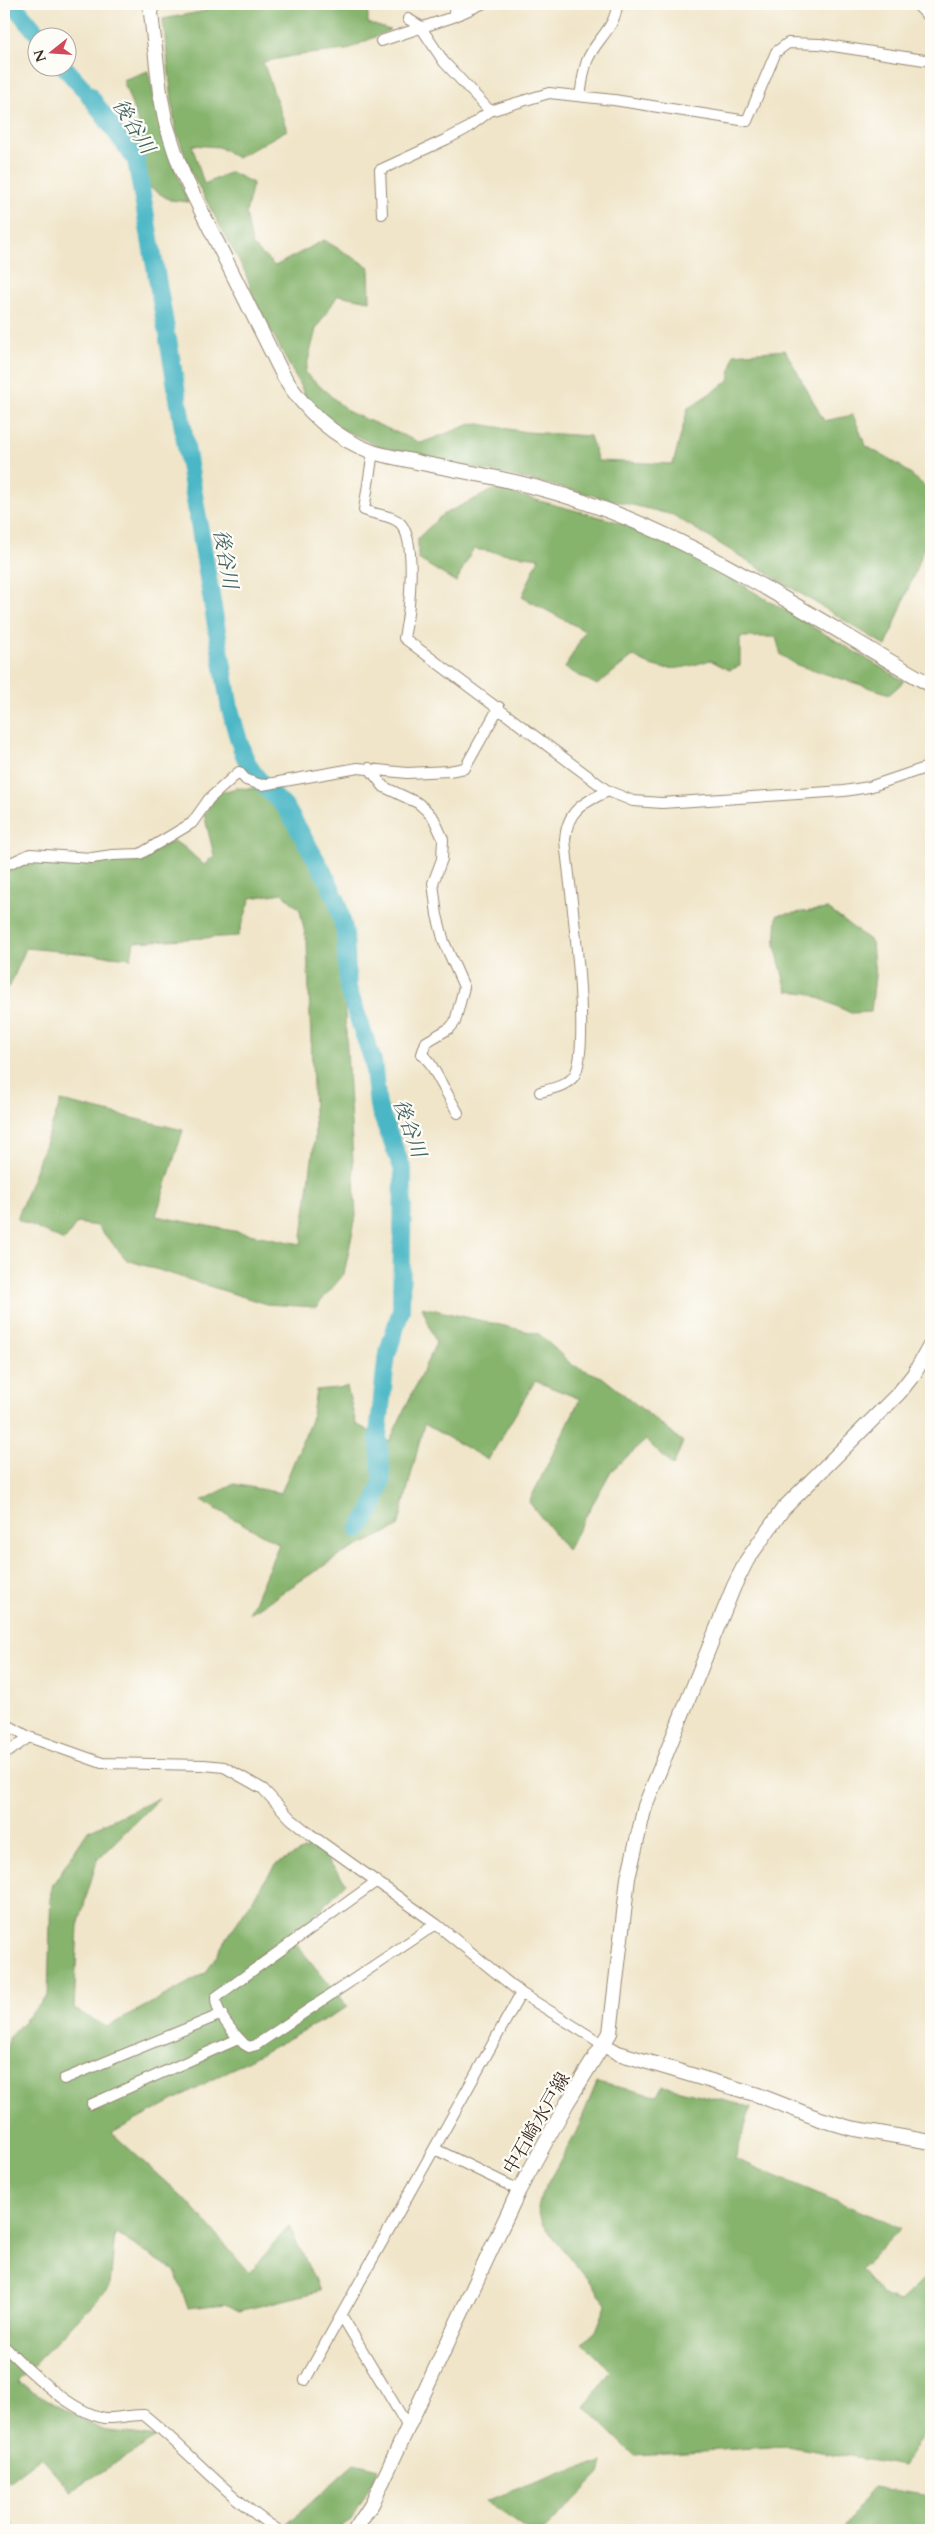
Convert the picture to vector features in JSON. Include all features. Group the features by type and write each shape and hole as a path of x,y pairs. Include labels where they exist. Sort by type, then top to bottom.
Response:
{"street":[{"path":"150,4 160,93 166,124 183,174 274,358 303,405 340,435 373,452 541,489 612,510 702,552 931,686"},
{"path":"453,17 456,4"},
{"path":"381,41 420,26 453,17 482,4"},
{"path":"580,96 587,61 611,26 617,13 617,4"},
{"path":"916,4 931,19"},
{"path":"408,19 420,26 444,62 490,111"},
{"path":"382,214 380,170 460,132 490,111 549,93 747,121 776,52 788,43 820,44 931,61"},
{"path":"373,452 364,510 399,522 405,530 408,540 410,594 404,638 608,791 633,801 662,803 844,791 869,787 931,766"},
{"path":"4,866 30,854 92,858 140,854 192,823 212,795 239,772 246,780 262,785 368,768 407,772 449,771 465,768 499,708"},
{"path":"368,768 384,787 408,797 426,810 436,823 444,839 442,859 433,883 437,915 445,947 464,988 455,1022 450,1028 426,1042 422,1054 430,1063 458,1113"},
{"path":"540,1092 558,1088 574,1076 580,1051 576,938 565,840 566,825 570,816 581,806 608,791"},
{"name":"中石崎水戸線","path":"355,2530 372,2504 519,2190 566,2103 610,2033 628,1878 639,1828 649,1798 734,1586 751,1554 783,1509 899,1393 914,1374 931,1344"},
{"path":"4,1723 29,1737 102,1763 224,1767 263,1789 304,1829 436,1924 521,1993 618,2053 758,2095 817,2118 850,2128 931,2142"},
{"path":"4,1755 29,1737"},
{"path":"377,1881 216,1997 216,2003 238,2039 249,2046 256,2045 436,1924"},
{"path":"305,2380 521,1993"},
{"path":"64,2079 222,2014"},
{"path":"92,2104 238,2039"},
{"path":"435,2149 519,2190"},
{"path":"342,2316 408,2427"},
{"path":"4,2346 33,2374 74,2405 103,2418 131,2414 144,2415 228,2492 278,2530"}],"green space":[{"path":"204,4 368,4 368,23 390,30 346,50 292,56 263,62 287,130 237,158 219,147 192,145 204,184 231,172 253,183 246,213 252,245 275,266 324,240 369,267 370,301 338,295 316,329 305,373 349,412 421,443 474,423 526,432 590,436 598,461 673,464 688,408 729,381 734,354 785,350 824,421 853,415 866,446 899,465 931,491 931,536 929,536 886,646 673,515 543,483 377,446 338,427 307,399 255,300 245,272 193,176 175,128 163,19 205,11"},
{"path":"148,71 165,138 188,202 170,200 144,184 132,141 139,125 123,80"},
{"path":"495,489 615,521 675,545 904,681 890,694 797,665 781,655 776,637 740,637 740,666 729,670 710,660 680,668 661,668 652,666 633,656 597,685 565,668 585,631 522,597 539,558 473,549 456,582 418,559 418,538 442,515"},
{"path":"236,788 263,789 283,810 310,859 329,887 340,921 356,1216 344,1274 316,1307 266,1304 127,1260 97,1226 77,1223 64,1241 17,1219 61,1101 183,1130 156,1216 301,1244 315,1136 307,944 300,910 282,893 251,898 238,936 134,942 131,958 26,948 10,986 4,989 4,870 30,860 92,865 110,860 140,858 173,841 184,847 204,865 214,855 204,814 219,793"},
{"path":"828,909 872,942 875,976 871,1012 851,1013 808,993 787,991 775,946 777,915"},
{"path":"422,1307 539,1334 572,1365 602,1377 683,1442 673,1466 646,1440 611,1471 567,1550 529,1502 580,1399 535,1381 488,1460 424,1424 398,1527 342,1554 249,1614 279,1544 202,1501 234,1484 281,1493 311,1420 316,1390 347,1387 356,1424 389,1442 436,1343"},
{"path":"159,1798 97,1860 78,1926 74,2009 107,2027 206,1973 275,1865 315,1844 346,1883 292,1939 348,2007 112,2133 194,2208 249,2273 289,2226 320,2291 239,2311 226,2304 188,2308 175,2271 115,2233 110,2286 17,2382 101,2430 157,2437 71,2491 41,2457 4,2485 4,2420 9,2416 4,2413 4,2119 8,2038 48,1996 51,1887 88,1831"},
{"path":"597,2082 656,2096 663,2086 751,2107 735,2159 901,2228 861,2269 884,2297 899,2302 931,2272 931,2422 903,2466 787,2446 634,2455 585,2407 611,2371 583,2343 596,2331 607,2303 542,2224 538,2209 541,2195 576,2132"},
{"path":"355,2463 379,2469 351,2520 336,2530 298,2530 286,2525"},
{"path":"603,2463 600,2474 545,2530 528,2530 485,2501 570,2470"},
{"path":"873,2487 931,2496 931,2530 842,2530"},
{"path":"4,2506 14,2530 4,2530"}],"waterway":[{"name":"後谷川","path":"13,4 33,28"},
{"name":"後谷川","path":"74,78 82,87"},
{"name":"後谷川","path":"89,95 136,160 166,329"},
{"name":"後谷川","path":"168,339 230,709 244,756 260,781"},
{"name":"後谷川","path":"266,788 286,808 326,877 337,901 345,933 348,989 373,1061 378,1106 403,1170 401,1310 387,1355 385,1370 378,1435 382,1481 374,1506 359,1530"}]}
